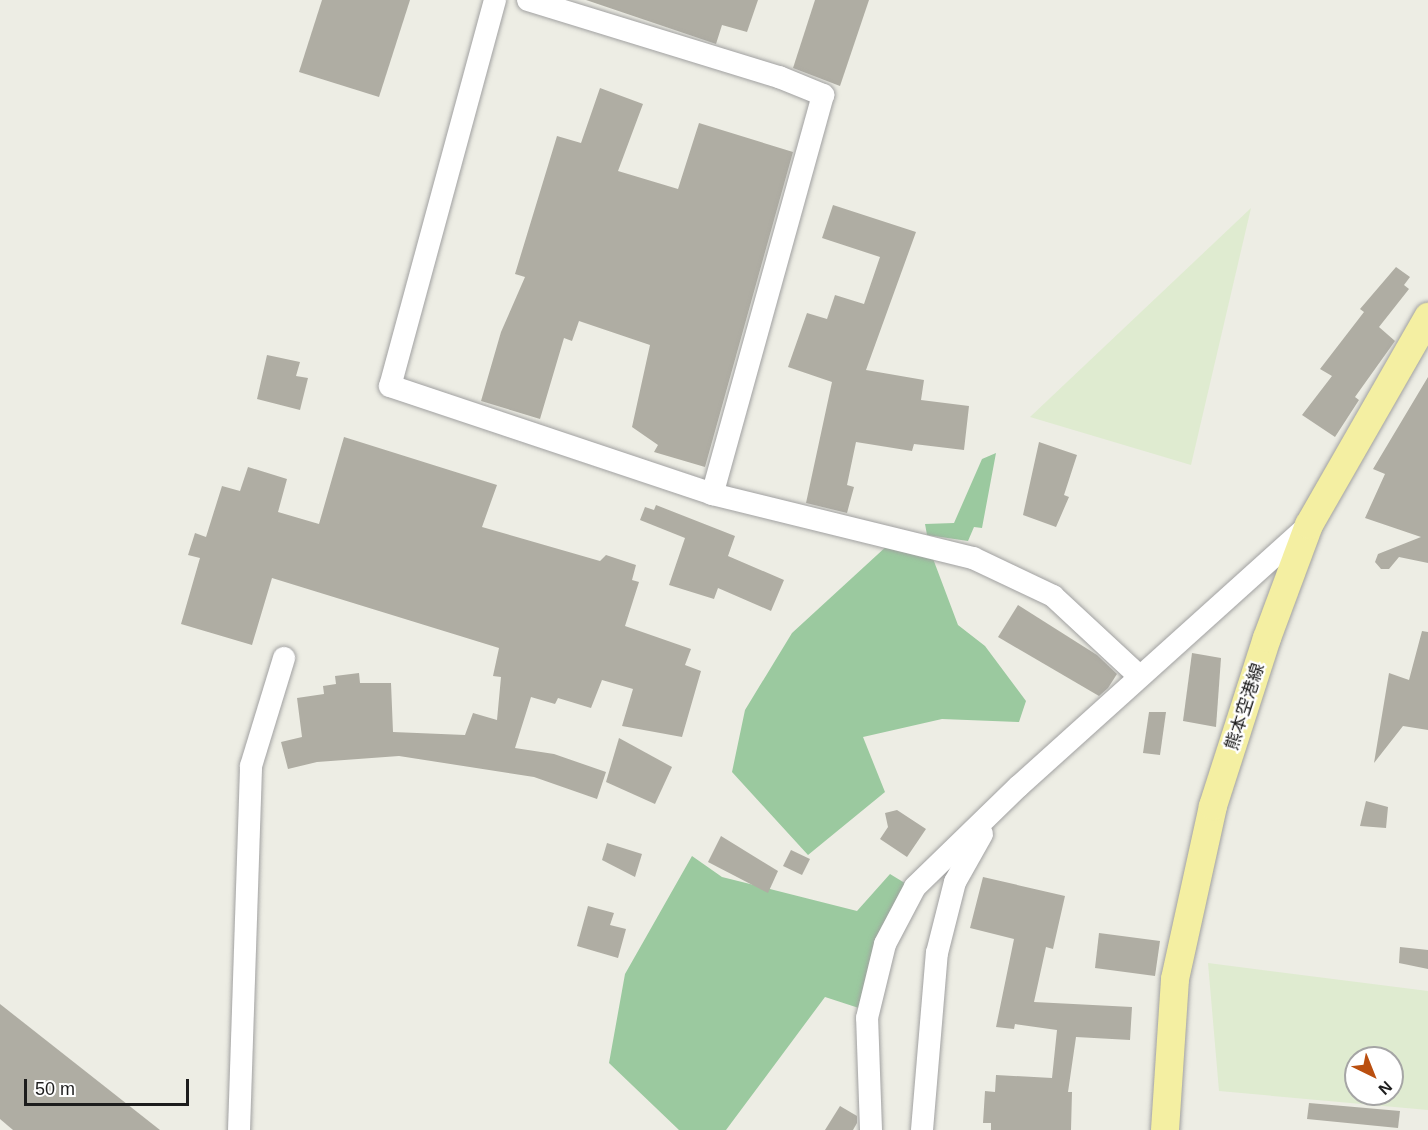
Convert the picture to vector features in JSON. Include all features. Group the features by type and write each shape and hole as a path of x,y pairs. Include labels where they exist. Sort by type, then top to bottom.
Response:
{"main road":[{"name":"熊本空港線","path":"1165,1130 1175,978 1213,806 1309,525 1428,317"}],"street":[{"path":"495,0 390,386 712,494 973,558 1053,597 1139,676"},
{"path":"528,0 779,77 823,95 712,494"},
{"path":"871,1130 867,1018 885,944 915,887 1139,676 1180,645 1234,589 1309,525"},
{"path":"239,1130 251,766 284,658"},
{"path":"922,1130 937,953 954,882 996,809"}],"green space":[{"path":"1251,208 1191,465 1030,417"},
{"path":"996,453 982,528 974,527 968,541 927,535 925,524 954,523 982,459"},
{"path":"889,544 929,548 958,625 985,646 1026,701 1019,722 942,719 863,737 885,792 808,855 732,772 745,710 792,633"},
{"path":"692,856 722,877 857,911 890,874 908,885 868,1011 825,997 726,1130 679,1130 609,1063 625,974"},
{"path":"1208,963 1428,991 1428,1110 1384,1106 1404,1106 1404,1046 1344,1046 1344,1102 1219,1091"}],"building":[{"path":"322,0 410,0 379,97 299,72"},
{"path":"586,0 758,0 747,32 722,25 716,44"},
{"path":"815,0 869,0 840,86 793,68"},
{"path":"600,88 643,104 618,171 678,189 699,123 793,152 705,467 654,452 658,445 632,427 650,345 579,321 572,341 564,338 540,419 481,401 501,332 525,277 515,274 557,136 581,143"},
{"path":"833,205 916,232 866,370 924,380 921,400 969,406 964,450 914,444 912,451 856,442 847,485 854,487 847,513 806,503 832,382 788,367 807,313 827,319 835,295 864,304 880,257 822,238"},
{"path":"1396,267 1410,277 1404,285 1409,289 1379,327 1395,341 1355,397 1359,400 1335,437 1302,415 1332,376 1320,369 1364,312 1360,309"},
{"path":"267,355 300,362 296,376 308,378 300,410 257,399"},
{"path":"1428,377 1428,563 1399,557 1389,569 1381,569 1375,562 1378,554 1421,537 1365,518 1385,474 1373,469"},
{"path":"344,437 497,485 482,527 600,561 606,555 636,565 632,580 639,582 625,626 691,649 685,665 701,671 682,737 622,726 633,689 602,680 591,708 558,698 555,704 531,697 515,748 554,754 606,772 597,799 534,777 399,756 317,762 288,769 281,742 302,737 297,698 324,694 323,686 336,684 335,676 359,673 360,683 391,683 393,732 465,735 473,713 497,720 501,677 493,676 499,648 272,578 252,645 181,624 200,558 188,555 195,533 206,537 222,486 240,491 248,467 287,479 278,512 319,524"},
{"path":"1039,442 1077,455 1064,495 1069,497 1056,527 1023,515"},
{"path":"656,505 735,536 728,556 784,580 771,611 718,588 714,599 669,585 685,538 640,520 645,507 654,510"},
{"path":"1018,605 1097,655 1117,674 1108,688 1099,696 998,637"},
{"path":"1422,631 1428,632 1428,730 1403,726 1374,763 1389,673 1409,680"},
{"path":"1192,653 1221,658 1216,727 1183,721"},
{"path":"1149,712 1166,712 1160,755 1143,753"},
{"path":"619,738 672,767 655,804 606,782"},
{"path":"1366,801 1388,807 1386,828 1360,826"},
{"path":"897,810 926,829 907,857 880,839 888,827 885,813"},
{"path":"721,836 778,871 768,893 708,862"},
{"path":"607,843 642,854 635,877 602,860"},
{"path":"791,850 810,859 802,875 783,866"},
{"path":"983,877 1065,896 1053,949 1046,947 1034,1002 1132,1007 1130,1040 1076,1037 1068,1092 1072,1092 1071,1130 991,1130 991,1123 983,1123 985,1091 995,1092 996,1075 1052,1078 1057,1030 1015,1024 1014,1029 996,1027 1014,939 970,928"},
{"path":"588,906 614,913 610,925 626,929 618,958 577,946"},
{"path":"1099,933 1160,941 1155,976 1095,968"},
{"path":"1400,947 1428,950 1428,969 1399,963"},
{"path":"0,1004 160,1130 13,1130 0,1119"},
{"path":"1309,1103 1400,1111 1398,1128 1307,1119"},
{"path":"840,1106 857,1116 857,1123 853,1130 825,1130"}]}
